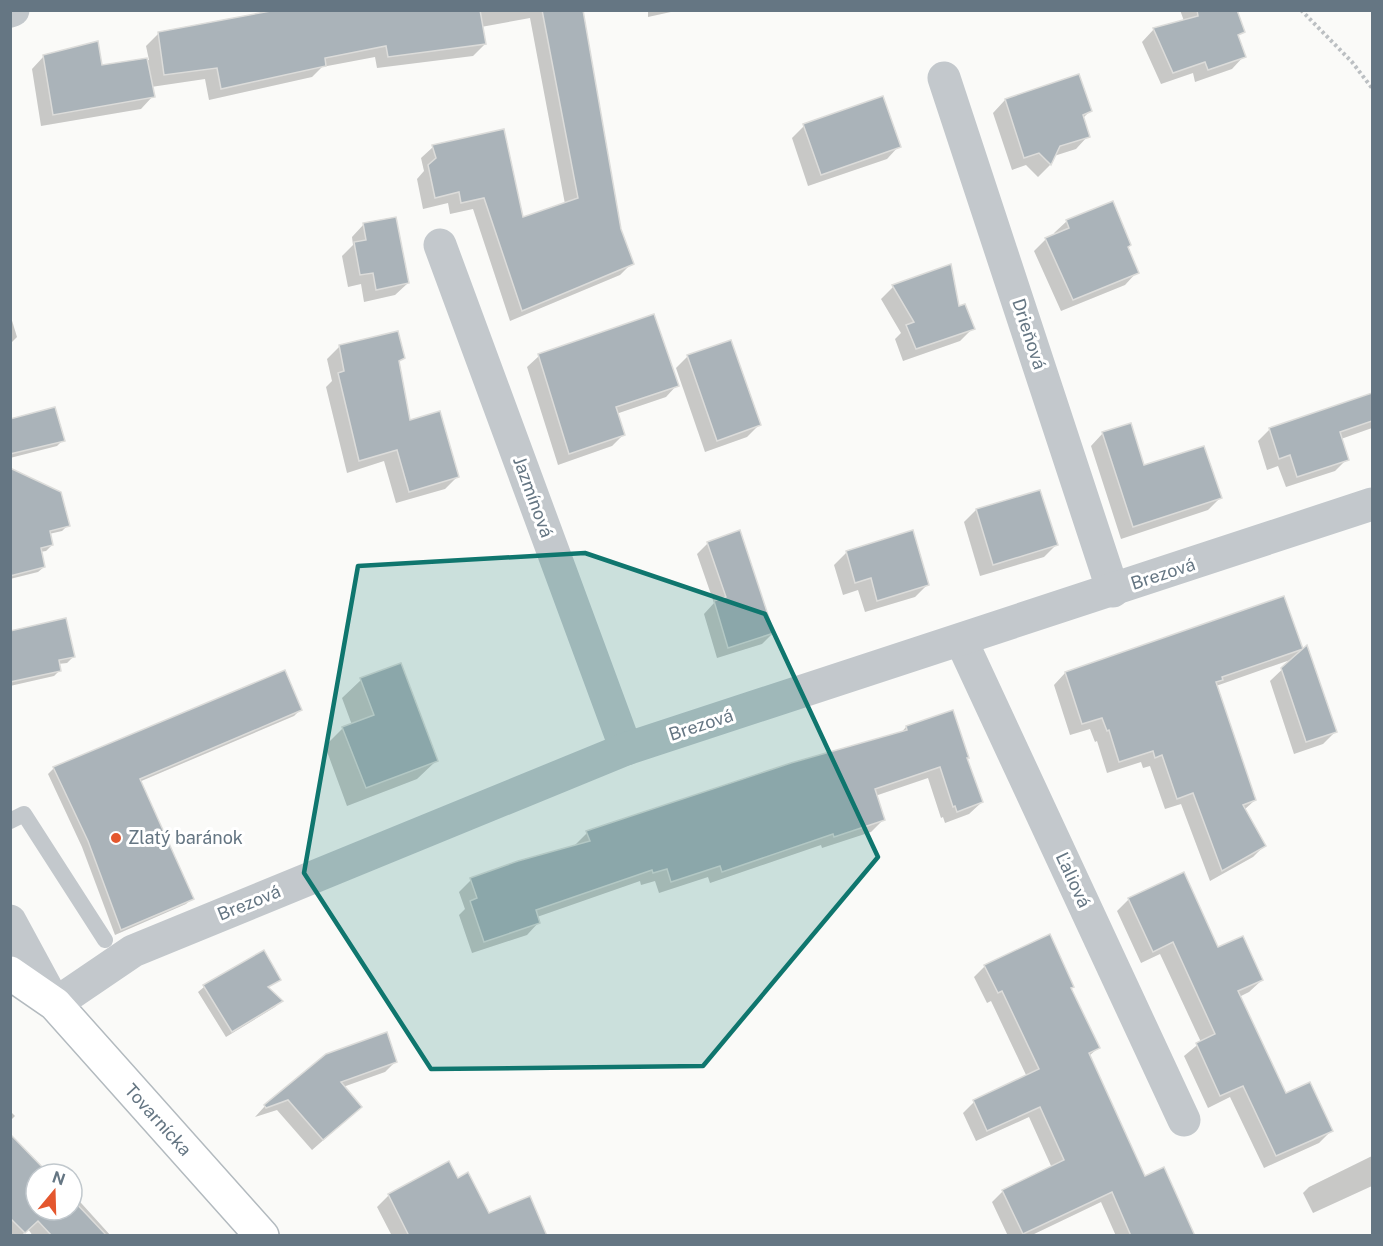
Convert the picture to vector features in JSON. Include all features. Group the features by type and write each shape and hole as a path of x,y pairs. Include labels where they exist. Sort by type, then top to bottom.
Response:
{"main road":[{"name":"Tovarnícka","path":"10,973 55,1004 262,1236"}],"street":[{"name":"Drieňová","path":"944,78 1113,591"},
{"name":"Jazmínová","path":"440,245 626,749"},
{"name":"Brezová","path":"55,1004 133,951 626,749 1113,591 1372,504"},
{"name":"Ľaliová","path":"962,640 1184,1120"},
{"path":"10,921 55,1004"}],"lane":[{"path":"10,821 24,814 105,940"}],"path":[{"path":"1301,10 1352,62 1372,88"}],"highlighted area":[{"path":"585,553 765,614 878,857 703,1066 431,1069 304,873 358,566"}],"building":[{"path":"276,10 480,10 486,44 388,57 386,46 325,58 326,66 221,89 217,68 164,75 158,32"},
{"path":"542,10 583,10 621,229 634,264 522,311 484,198 461,203 459,192 435,198 428,165 436,158 432,145 504,129 523,217 578,198"},
{"path":"1197,10 1237,10 1245,32 1238,35 1246,57 1208,70 1205,62 1173,73 1153,28 1198,16"},
{"path":"98,41 102,65 147,58 155,97 53,115 43,55"},
{"path":"1079,74 1092,111 1083,115 1090,137 1060,146 1051,165 1039,153 1024,158 1005,99"},
{"path":"883,96 901,147 821,175 803,124"},
{"path":"1113,201 1131,245 1128,247 1139,273 1073,300 1045,238 1069,228 1066,220"},
{"path":"396,217 409,283 376,290 373,273 360,275 354,242 366,240 363,223"},
{"path":"951,264 959,306 965,304 975,329 916,349 906,325 914,322 892,285"},
{"path":"654,314 679,386 616,407 625,435 569,454 538,354"},
{"path":"398,331 405,358 399,361 410,420 440,411 459,477 409,492 397,450 359,461 338,373 344,371 339,345"},
{"path":"731,340 761,425 717,441 687,355"},
{"path":"1372,393 1372,421 1340,432 1349,460 1297,477 1290,455 1279,459 1269,428"},
{"path":"55,407 65,441 10,454 10,419"},
{"path":"1131,423 1144,465 1204,446 1222,498 1133,527 1102,432"},
{"path":"10,468 61,492 70,526 50,531 53,545 41,548 45,567 10,576"},
{"path":"1040,490 1058,545 993,565 976,509"},
{"path":"740,530 774,633 728,648 714,601 726,597 707,542"},
{"path":"913,530 929,585 877,601 871,578 855,583 846,551"},
{"path":"1284,596 1303,649 1222,677 1223,680 1216,682 1256,800 1243,805 1266,846 1222,871 1193,793 1177,799 1162,755 1155,758 1153,751 1119,762 1109,730 1107,731 1102,718 1082,724 1065,672"},
{"path":"66,618 75,657 59,660 61,671 10,682 10,631"},
{"path":"1307,645 1337,732 1306,742 1281,668"},
{"path":"401,663 438,761 366,788 342,727 374,715 360,678"},
{"path":"285,670 302,710 140,779 194,899 121,930 88,841 53,767"},
{"path":"953,710 983,802 957,812 955,806 953,807 940,767 875,789 885,820 834,837 833,834 722,872 720,866 671,882 667,869 653,873 652,870 536,910 540,923 484,942 470,901 477,898 470,878 518,861 590,841 586,831 791,763 907,730 906,726"},
{"path":"1184,872 1218,947 1243,936 1263,980 1238,991 1286,1093 1310,1082 1333,1131 1276,1156 1243,1086 1220,1096 1196,1043 1215,1034 1173,942 1153,952 1128,898"},
{"path":"1050,934 1074,987 1071,988 1100,1048 1089,1053 1145,1176 1164,1167 1195,1236 1131,1236 1112,1192 1023,1234 1002,1190 1064,1160 1040,1107 987,1131 973,1100 1039,1069 1002,991 998,993 984,965"},
{"path":"264,950 281,980 268,987 283,1001 232,1032 203,985"},
{"path":"387,1032 397,1062 341,1082 362,1107 323,1140 288,1100 266,1108 264,1105 326,1054"},
{"path":"10,1134 37,1162 24,1162 24,1222 37,1222 25,1233 10,1218"},
{"path":"449,1161 458,1178 468,1172 489,1213 530,1196 547,1236 409,1236 388,1194"},
{"path":"84,1212 107,1236 52,1236 39,1222 84,1222"}],"place":[{"name":"Zlatý baránok","path":"116,838"}]}
